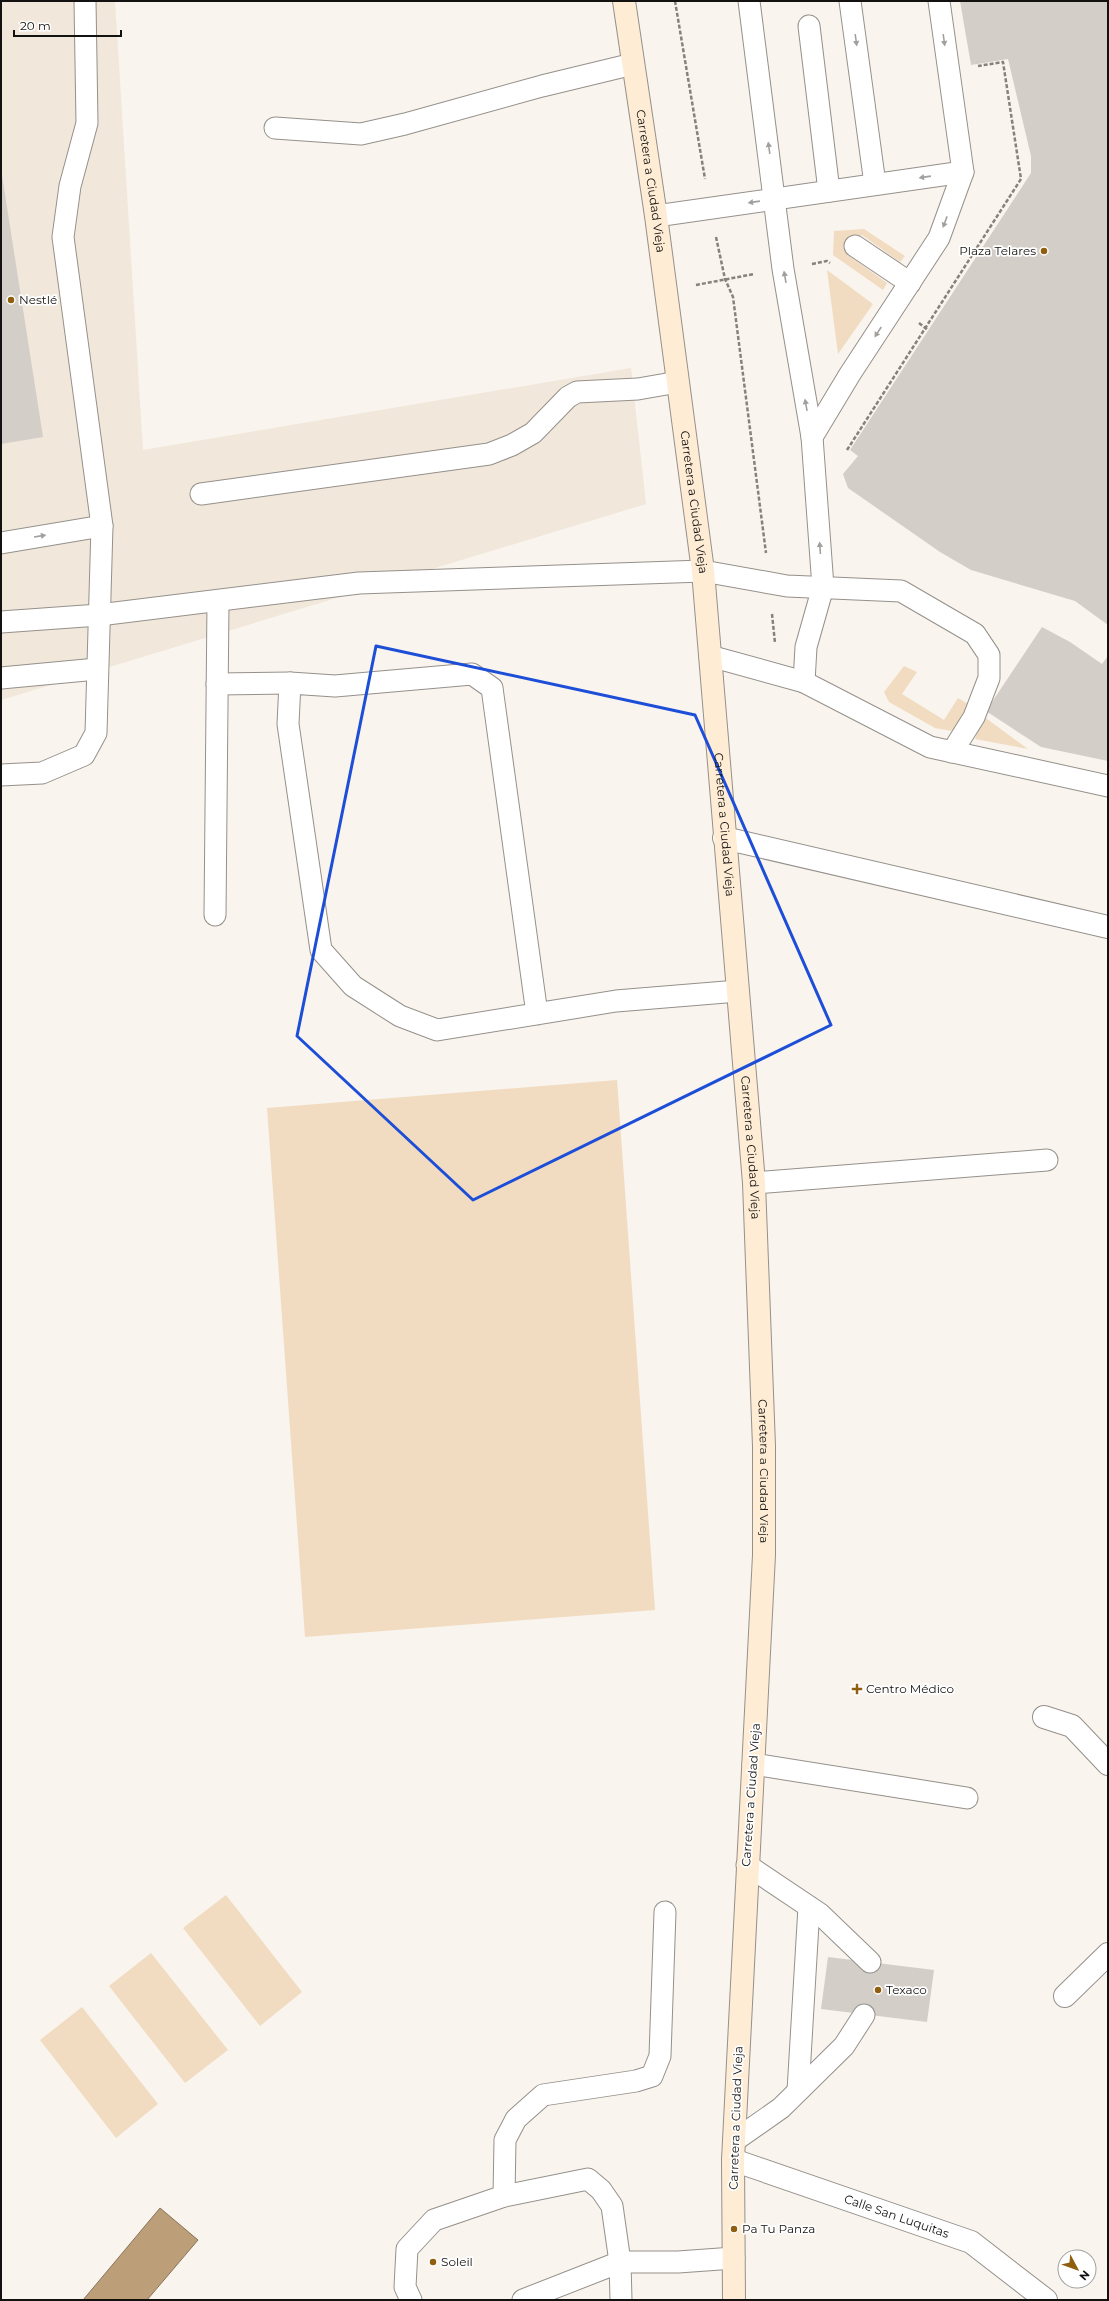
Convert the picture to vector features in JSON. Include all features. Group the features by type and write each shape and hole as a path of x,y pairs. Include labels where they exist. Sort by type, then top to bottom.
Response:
{"main road":[{"name":"Carretera a Ciudad Vieja","path":"624,1 656,216 703,571 724,838 754,1183 764,1454 764,1555 747,1865 734,2150 734,2300"}],"street":[{"path":"724,838 1108,927"},
{"path":"1044,1717 1072,1726 1108,1764"},
{"path":"1065,1996 1108,1954"},
{"name":"Calle San Luquitas","path":"734,2150 971,2242 1046,2300"}],"lane":[{"path":"1,775 42,773 84,755 96,732 102,526 63,237 70,186 87,123 85,1"},
{"path":"749,1 776,199 783,269 812,437 824,587 806,647 804,682"},
{"path":"850,1 876,184"},
{"path":"812,437 940,238 963,172 939,1"},
{"path":"809,26 829,191"},
{"path":"274,128 361,134 405,124 542,86 633,64"},
{"path":"656,216 963,172"},
{"path":"855,246 910,283"},
{"path":"201,494 489,454 512,445 532,434 568,397 577,392 638,389 678,382"},
{"path":"1,542 102,526"},
{"path":"1,622 99,615 359,583 703,571 786,586 902,591 975,634 989,655 989,678 974,717 952,752"},
{"path":"215,915 218,601"},
{"path":"710,656 804,682 930,747 1108,786"},
{"path":"1,678 97,669"},
{"path":"217,684 290,683 335,686 472,674 492,688 537,1014"},
{"path":"290,683 288,724 321,950 353,986 400,1016 437,1030 616,1001 738,992"},
{"path":"754,1183 1047,1160"},
{"path":"753,1764 967,1798"},
{"path":"747,1865 820,1914 870,1962"},
{"path":"798,2091 809,1907"},
{"path":"504,2196 505,2140 516,2119 543,2095 636,2081 652,2076 660,2056 665,1912"},
{"path":"734,2150 781,2108 844,2046 864,2015"},
{"path":"411,2300 405,2287 407,2249 434,2220 504,2196 588,2179 601,2190 612,2206 620,2262 621,2300"},
{"path":"523,2300 620,2262 678,2262 734,2258"}],"path":[{"path":"675,1 710,208 725,279 733,297 770,582 777,675"}],"highlighted area":[{"path":"376,646 695,715 831,1025 473,1200 297,1036"}],"shaded area":[{"path":"1,1 115,1 143,450 631,368 646,504 1,700"},
{"path":"864,229 905,256 900,262 862,235 848,255 887,283 883,290 833,255 834,231"},
{"path":"827,270 873,304 838,354"},
{"path":"904,666 917,672 902,694 944,720 958,698 970,705 952,731 935,728 889,702 884,692"},
{"path":"983,716 1028,749 975,739"},
{"path":"617,1080 655,1610 305,1637 267,1108"},
{"path":"226,1895 302,1992 260,2026 183,1928"},
{"path":"151,1953 228,2050 185,2083 109,1986"},
{"path":"82,2007 158,2104 116,2138 40,2040"},
{"path":"160,2208 198,2240 147,2300 83,2300"}],"building":[{"name":"Plaza Telares","path":"960,1 1108,1 1108,625 1075,601 971,570 940,552 848,488 843,474 858,456 850,450 1031,173 1031,156 1008,59 971,65"},
{"name":"Nestlé","path":"1,169 43,437 1,444"},
{"path":"1042,627 1070,642 1102,664 1108,656 1108,761 1041,747 986,711"},
{"name":"Texaco","path":"828,1957 934,1970 927,2022 821,2009"}],"place":[{"name":"Plaza Telares","path":"1044,251"},
{"name":"Nestlé","path":"11,300"},
{"name":"Centro Médico","path":"857,1689"},
{"name":"Texaco","path":"878,1990"},
{"name":"Pa Tu Panza","path":"734,2229"},
{"name":"Soleil","path":"433,2262"}]}
